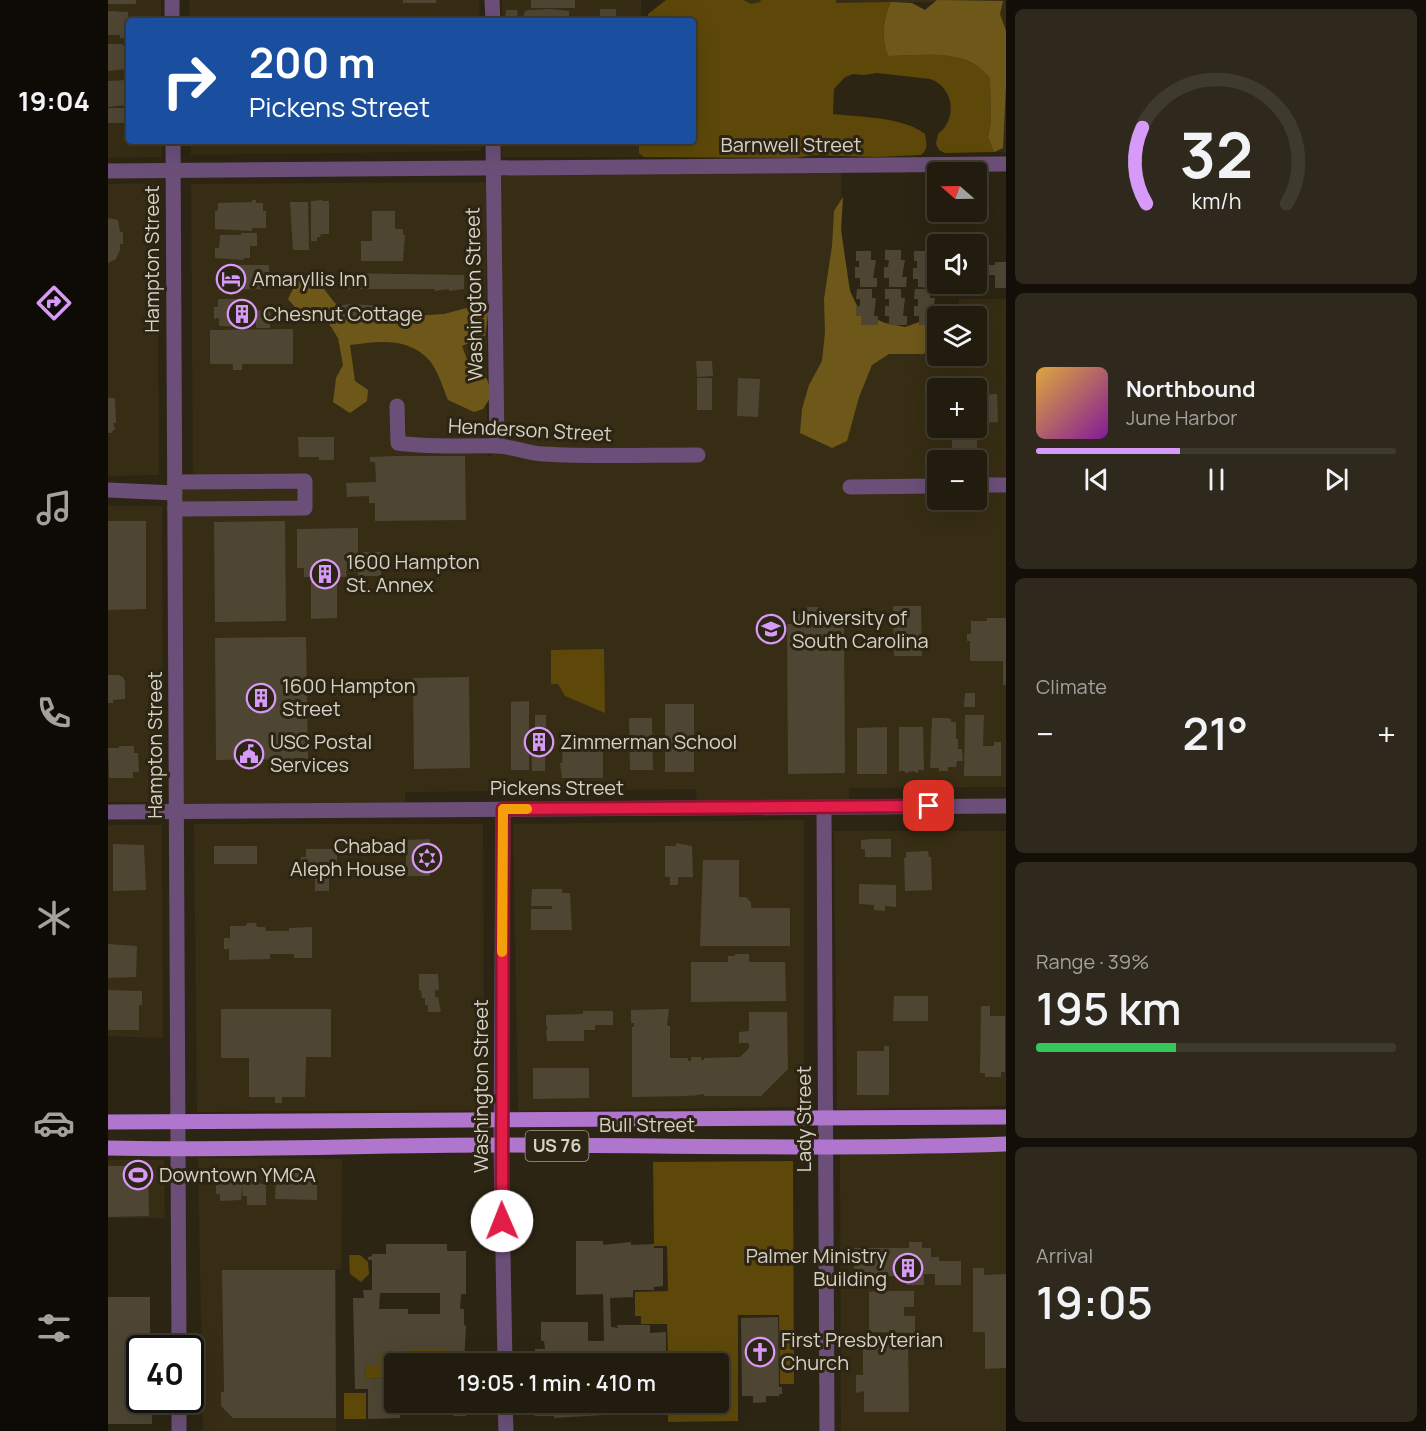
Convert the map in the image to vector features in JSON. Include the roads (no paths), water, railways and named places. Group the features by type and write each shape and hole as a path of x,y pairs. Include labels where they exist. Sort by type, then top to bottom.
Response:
{"main road":[{"name":"Bull Street","path":"108,1122 1006,1117"},
{"name":"Bull Street","path":"108,1148 501,1145 825,1148 1006,1144"}],"street":[{"path":"172,0 172,18"},
{"path":"492,0 493,18"},
{"name":"Hampton Street","path":"173,144 179,1335"},
{"name":"Washington Street","path":"493,144 497,446"},
{"name":"Barnwell Street","path":"108,171 1006,164"},
{"name":"Henderson Street","path":"397,406 398,443 436,447 511,447 530,454 698,455"},
{"path":"108,490 305,508 305,482 175,495"},
{"path":"987,485 1006,485"},
{"path":"850,487 927,486"},
{"name":"Pickens Street","path":"108,812 1006,806"},
{"name":"Lady Street","path":"824,807 827,1431"},
{"name":"Washington Street","path":"503,809 501,1145 505,1353"},
{"path":"179,1413 179,1431"},
{"path":"506,1413 506,1431"}],"place":[{"name":"Amaryllis Inn","path":"231,279"},
{"name":"Chesnut Cottage","path":"242,314"},
{"name":"1600 Hampton St. Annex","path":"325,574"},
{"name":"University of South Carolina","path":"771,629"},
{"name":"1600 Hampton Street","path":"261,698"},
{"name":"Zimmerman School","path":"539,742"},
{"name":"USC Postal Services","path":"249,754"},
{"name":"Chabad Aleph House","path":"427,858"},
{"name":"Downtown YMCA","path":"138,1175"},
{"name":"Palmer Ministry Building","path":"908,1268"},
{"name":"First Presbyterian Church","path":"760,1352"}]}
